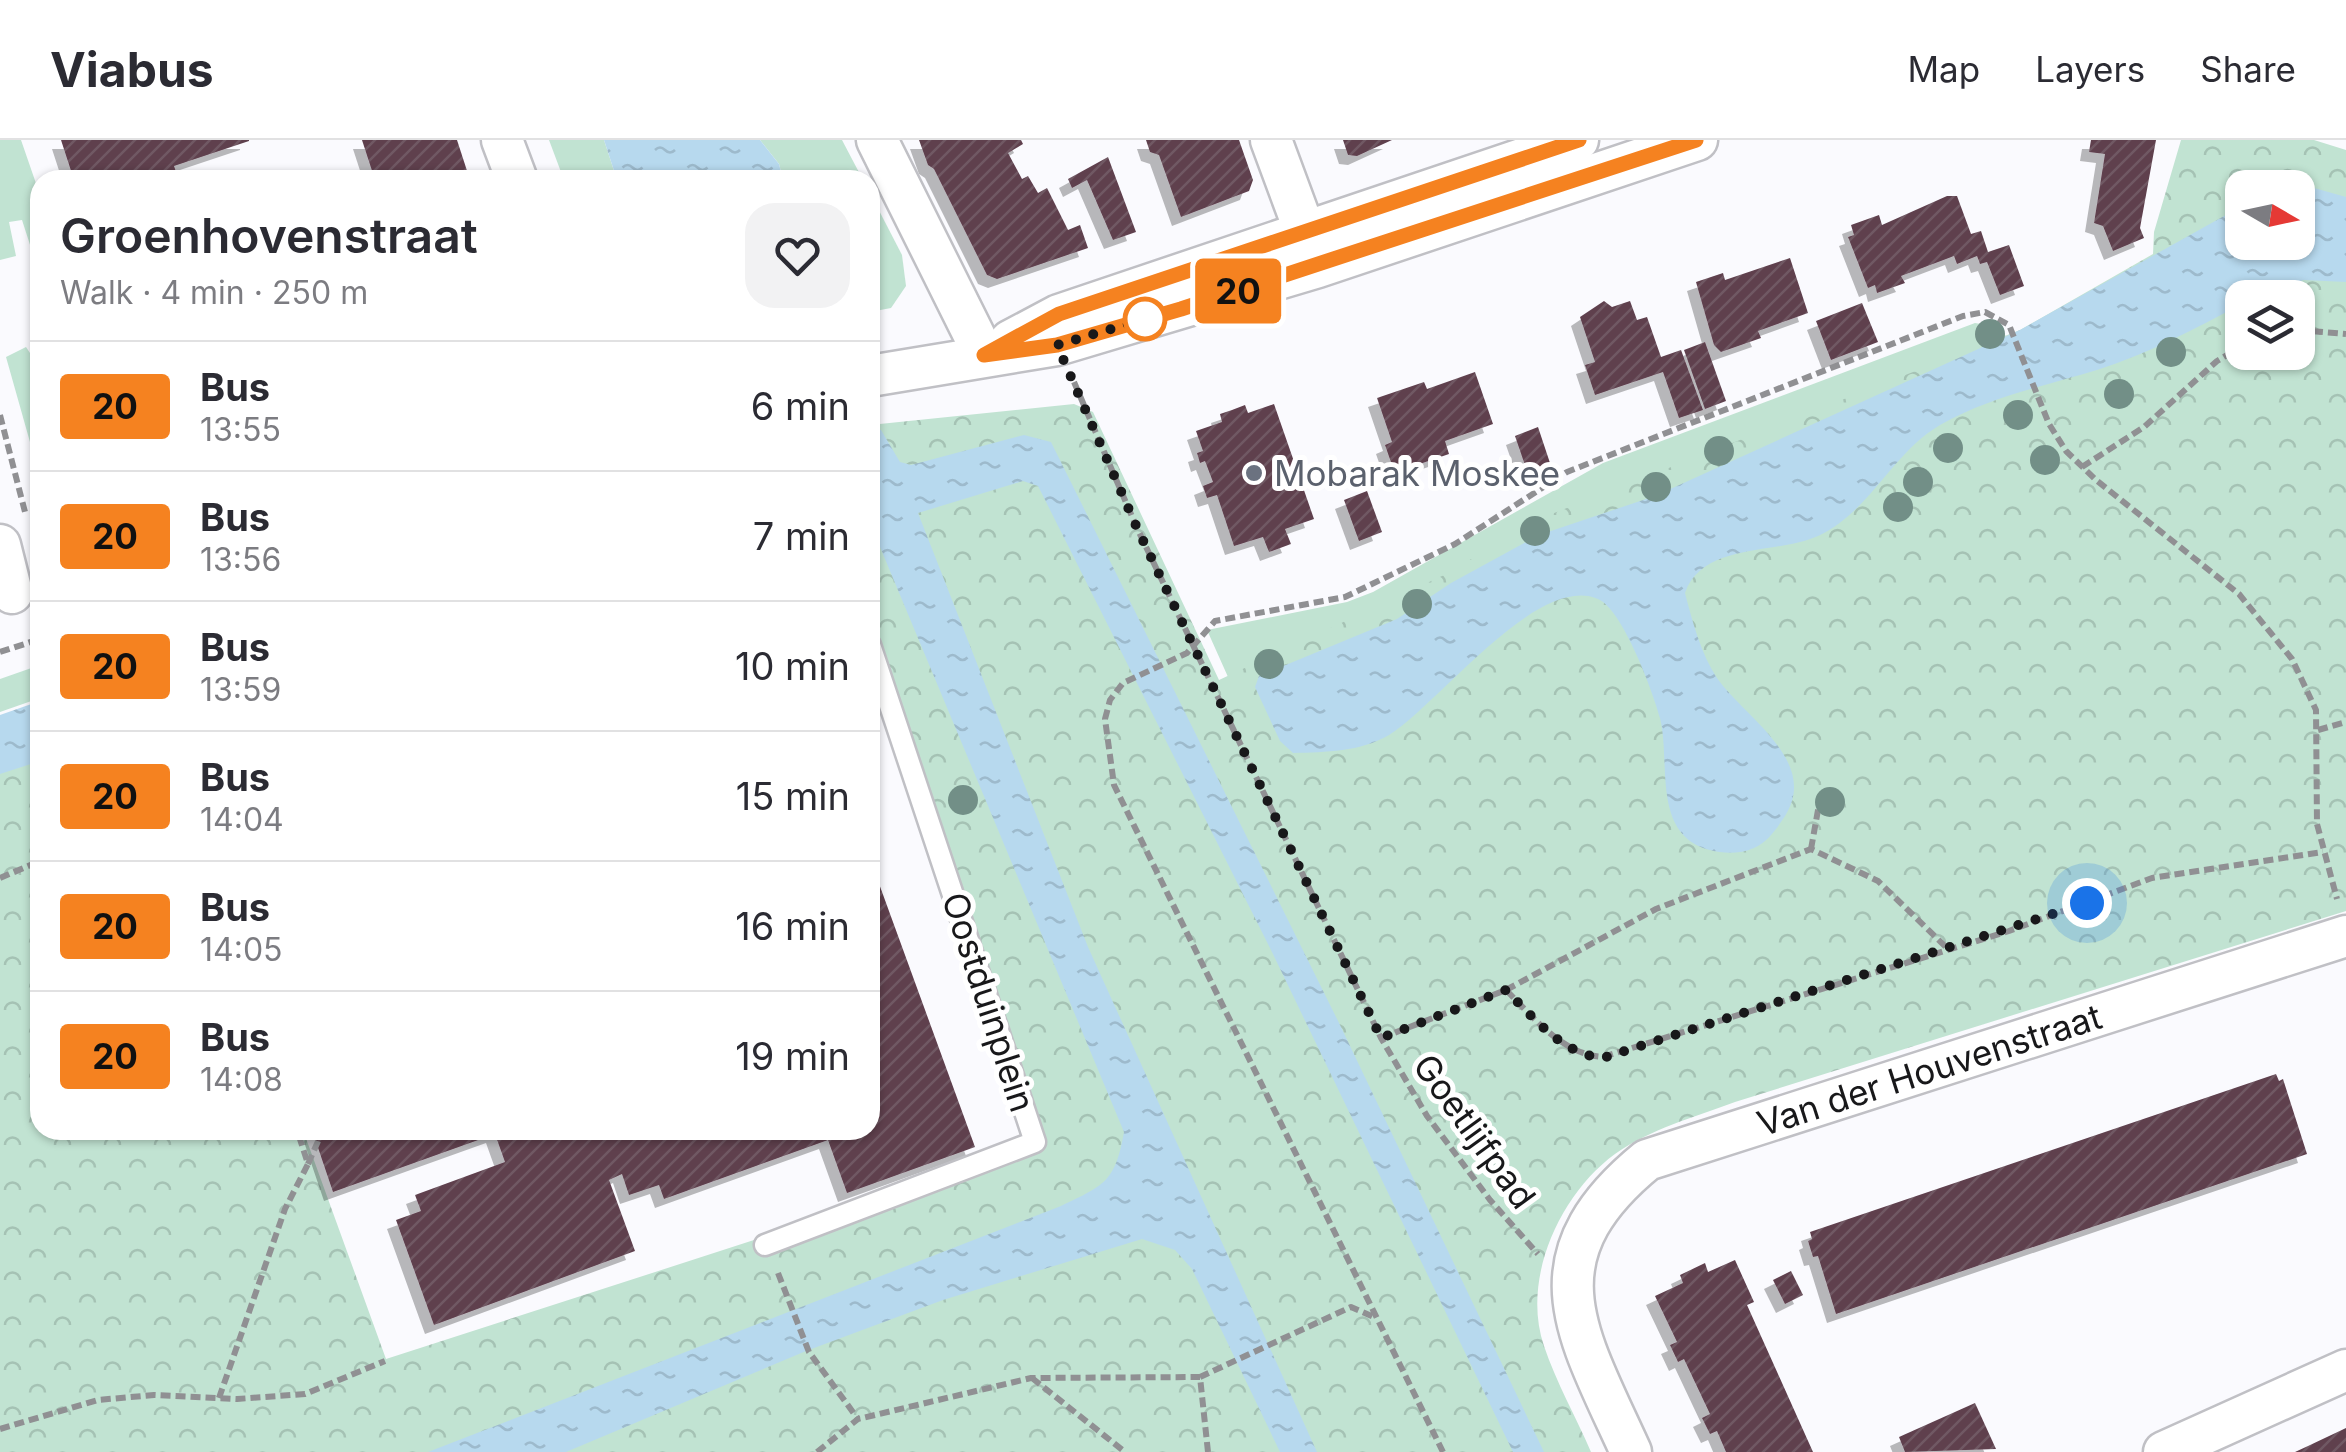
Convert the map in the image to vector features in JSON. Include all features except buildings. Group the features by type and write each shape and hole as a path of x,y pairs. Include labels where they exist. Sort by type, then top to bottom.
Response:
{"street":[{"path":"502,140 512,170"},
{"path":"877,140 984,355"},
{"path":"1271,140 1312,250"},
{"path":"880,374 1057,345 1312,250 1578,140"},
{"path":"984,355 1059,314 1312,250 1697,140"},
{"path":"15,537 17,592"},
{"name":"Van der Houvenstraat","path":"1570,1274 1583,1231 1609,1190 1646,1160 2343,923"},
{"path":"1570,1274 1574,1314 1632,1452"},
{"path":"2164,1452 2346,1370"}],"lane":[{"name":"Oostduinplein","path":"765,1245 1036,1142 880,675"}],"path":[{"path":"1442,1452 1114,784 1105,719 1110,700 1123,683 1190,650 1215,622 1346,597 1455,544 1567,472 1963,316 1985,312 2009,325 2049,424 2082,467 2199,558 2271,627 2312,694 2318,730 2317,824 2343,923"},
{"path":"2315,331 2346,334"},
{"name":"Goetlijfpad","path":"1057,345 1190,650 1381,1038 1427,1116 1490,1200 1532,1249 1570,1274"},
{"path":"2082,467 2144,427 2195,379 2225,358"},
{"path":"0,415 15,537"},
{"path":"0,652 30,642"},
{"path":"2318,730 2346,722"},
{"path":"1811,849 1820,800"},
{"path":"1381,1038 1506,990 1656,910 1811,849 1878,881 1947,948"},
{"path":"1506,990 1570,1048 1584,1056 1603,1058 2057,915 2152,878 2323,852"},
{"path":"0,878 30,865"},
{"path":"300,1140 308,1164"},
{"path":"218,1398 284,1209 318,1140"},
{"path":"817,1452 858,1418 1031,1378 1200,1377 1350,1307 1362,1287"},
{"path":"788,1295 809,1352 858,1418"},
{"path":"1350,1307 1377,1318"},
{"path":"0,1429 98,1400 154,1395 218,1398 305,1394 384,1361"},
{"path":"1200,1377 1208,1452"},
{"path":"1031,1378 1125,1452"}],"green space":[{"path":"0,140 21,140 31,170 30,245 22,220 9,222 16,256 0,260"},
{"path":"549,140 604,140 614,170 560,170"},
{"path":"760,140 842,140 858,170 780,170"},
{"path":"2181,140 2314,140 2346,150 2346,911 1735,1102 1658,1131 1615,1154 1577,1191 1562,1215 1542,1266 1538,1293 1538,1320 1544,1346 1591,1452 0,1452 0,748 30,738 30,1140 307,1140 386,1359 1042,1147 880,652 880,424 1074,404 1093,412 1219,680 1442,576 1544,517 2020,330 2153,254 2154,232"},
{"path":"880,212 902,255 906,286 891,308 880,310"},
{"path":"1975,323 1993,326 2006,336 1698,474 1279,791 1207,630 1347,602 1373,592 1603,463"},
{"path":"26,347 30,353 30,442 6,357"},
{"path":"30,668 30,702 0,712 0,679"}],"water":[{"path":"604,140 760,140 780,170 614,170"},
{"path":"2315,188 2346,197 2346,282 2225,280 2225,313 2135,356 1959,415 1923,437 1867,498 1836,525 1801,542 1724,558 1707,565 1694,577 1685,593 1706,658 1729,693 1774,741 1793,777 1793,796 1785,816 1759,845 1738,852 1715,851 1691,842 1679,829 1667,795 1663,736 1651,690 1627,635 1608,606 1598,599 1574,596 1547,605 1518,622 1410,719 1378,741 1342,750 1293,753 1280,741 1255,687 1259,676 1397,619 1451,583 1539,535 1655,496 2020,330 2225,215 2225,260 2315,260"},
{"path":"880,430 900,462 911,465 1024,435 1051,442 1340,1025 1544,1452 1513,1452 1271,950 1038,486 1023,481 918,513 1088,947 1317,1452 1280,1452 1192,1269 1175,1250 1142,1239 943,1300 806,1351 566,1452 428,1452 1061,1206 1106,1180 1117,1162 1124,1132 880,547"},
{"path":"30,704 30,764 0,774 0,715"}],"bus line":[{"name":"20","path":"1579,140 1059,314 984,355 1057,345 1181,309 1696,140"}],"place":[{"name":"Mobarak Moskee","path":"1254,473"}],"route":[{"path":"1145,319 1057,345 1137,528 1381,1038 1506,990 1570,1048 1584,1056 1603,1058 2087,903"}]}
